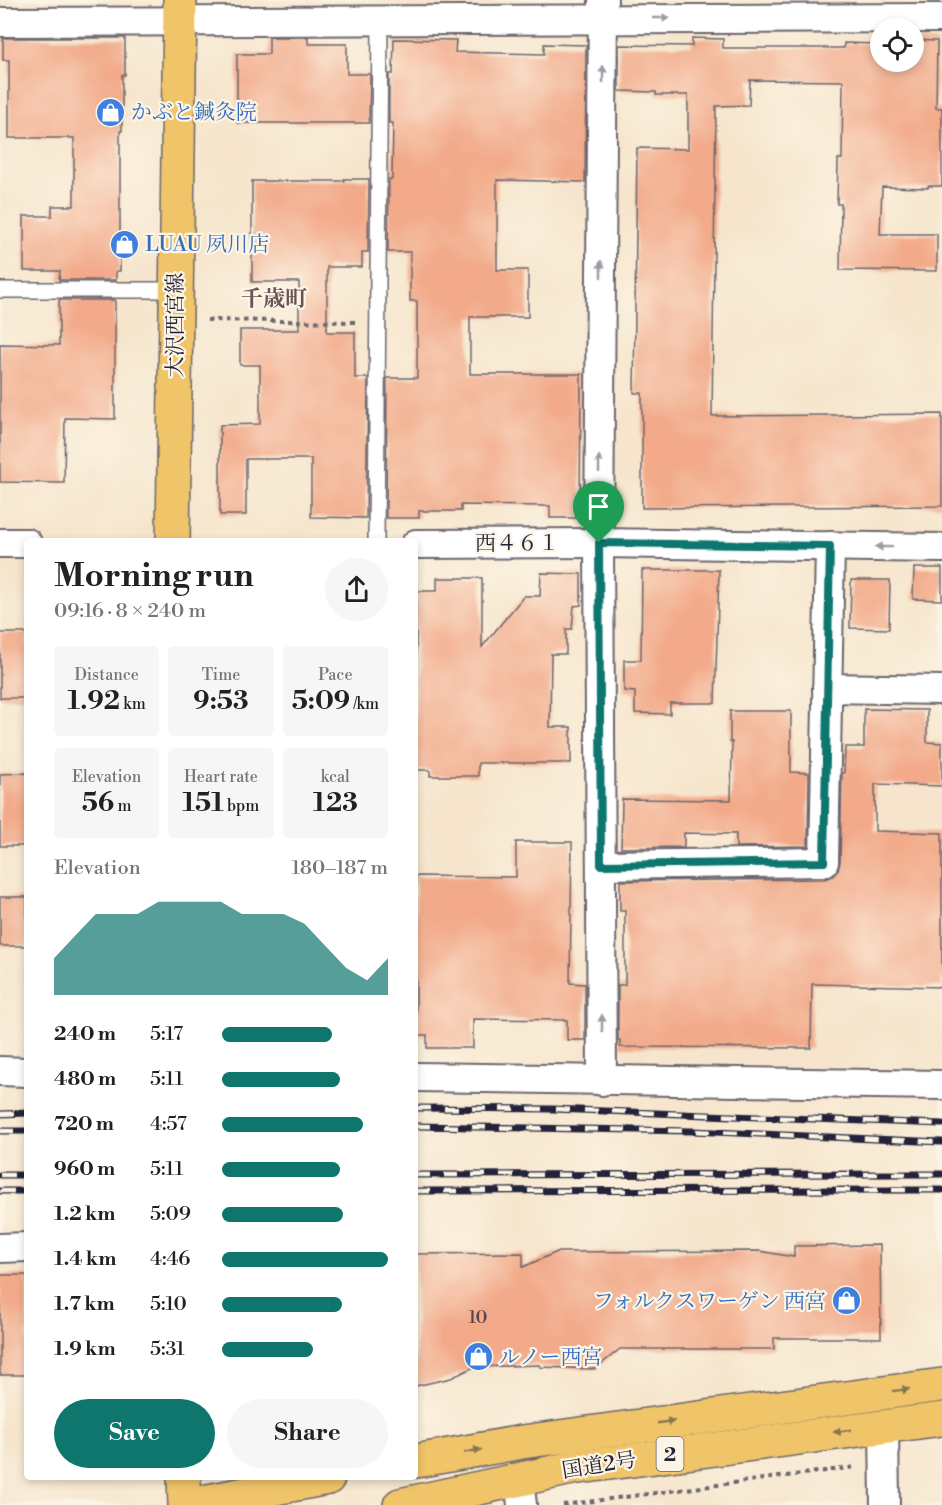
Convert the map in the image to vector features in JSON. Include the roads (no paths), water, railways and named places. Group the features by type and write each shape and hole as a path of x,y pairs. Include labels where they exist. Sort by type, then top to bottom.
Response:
{"main road":[{"name":"大沢西宮線","path":"173,538 180,11"},
{"name":"国道2号","path":"418,1461 522,1442 942,1384"},
{"name":"国道2号","path":"400,1505 520,1492 572,1468 942,1419"},
{"path":"184,1480 186,1505 317,1480"}],"street":[{"path":"602,1081 599,543 603,9"},
{"path":"0,22 180,11 380,20 603,9 885,9 942,18"},
{"path":"0,543 24,543"},
{"name":"西４６１","path":"418,544 599,543 942,548"},
{"path":"601,865 824,862 830,546"},
{"path":"827,687 942,690"},
{"path":"0,1071 24,1072"},
{"path":"418,1077 942,1085"},
{"path":"0,1248 24,1247"},
{"path":"884,1425 885,1505"}],"lane":[{"path":"376,538 380,20"},
{"path":"0,290 176,305"}],"railway":[{"path":"418,1108 553,1109 942,1124"},
{"path":"0,1114 24,1113"},
{"path":"418,1126 692,1131 942,1142"},
{"path":"0,1131 24,1131"},
{"path":"418,1175 942,1174"},
{"path":"0,1175 24,1175"},
{"path":"418,1191 942,1190"},
{"path":"0,1191 24,1191"}],"place":[{"name":"かぶと鍼灸院","path":"110,112"},
{"name":"LUAU 夙川店","path":"124,244"},
{"name":"フォルクスワーゲン 西宮","path":"847,1301"},
{"name":"ルノー西宮","path":"478,1357"}],"district":[{"name":"千歳町","path":"274,298"}]}
